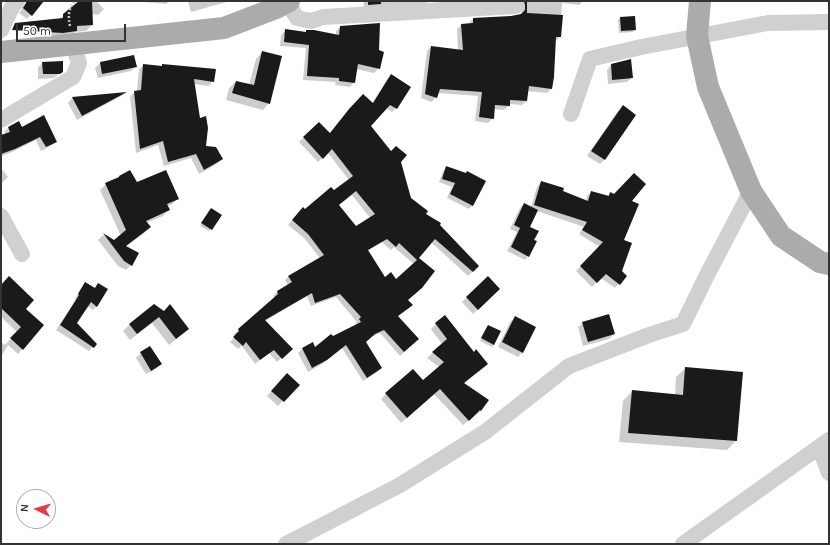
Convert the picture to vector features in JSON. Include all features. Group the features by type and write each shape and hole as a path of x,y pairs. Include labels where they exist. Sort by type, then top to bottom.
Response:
{"main road":[{"path":"700,1 697,36 708,87 751,191 781,236 820,262 829,264"},
{"path":"1,52 224,28 288,2"}],"street":[{"path":"1,30 12,6 17,1"},
{"path":"288,2 297,18 311,21 324,17 516,6"},
{"path":"571,114 590,60 641,47 768,23 829,22"},
{"path":"1,120 73,77 79,63 73,45"},
{"path":"286,544 400,485 485,432 569,366 649,335 683,324 751,191"},
{"path":"1,216 22,254"},
{"path":"684,544 824,444 829,473"}],"path":[{"path":"73,45 69,18 70,7 75,1"}],"building":[{"path":"26,1 44,1 32,16 23,8"},
{"path":"79,1 92,1 93,25 77,26 77,31 63,33 12,30 15,23 63,18 63,14"},
{"path":"368,1 381,1 381,4 368,5"},
{"path":"524,1 527,1 527,13 563,15 561,37 556,37 552,89 529,86 527,101 510,100 510,106 495,105 494,119 479,117 482,92 440,89 437,98 425,94 431,46 463,50 461,24 473,23 473,18 521,14 525,10"},
{"path":"635,16 636,30 621,31 620,17"},
{"path":"380,23 379,50 384,52 380,69 358,64 355,83 339,81 339,78 307,76 309,45 284,42 285,29 306,32 306,30 314,30 339,35 340,26"},
{"path":"262,51 282,56 270,104 232,93 236,81 254,85"},
{"path":"134,55 137,67 102,74 100,62"},
{"path":"631,59 633,78 612,80 611,64"},
{"path":"63,61 63,72 60,74 43,74 42,62"},
{"path":"143,64 162,66 162,64 216,69 214,82 194,79 200,118 206,116 208,128 206,146 216,147 223,159 204,170 196,154 168,162 163,141 140,149 134,91 141,90"},
{"path":"391,74 411,87 397,109 390,105 371,126 391,151 396,146 407,155 401,162 411,198 428,211 426,214 441,223 440,225 479,266 473,272 435,239 419,258 435,271 422,288 408,300 413,305 398,316 419,339 404,352 384,330 375,334 366,342 382,368 367,378 346,345 327,360 312,368 302,348 313,342 315,347 331,334 333,336 361,322 359,319 361,317 340,294 315,303 312,293 265,320 293,349 282,359 274,350 260,360 246,342 243,346 233,337 239,331 238,329 278,294 277,291 292,282 288,276 324,255 308,234 292,220 303,207 305,209 331,187 334,190 353,176 332,149 323,159 303,137 319,122 330,133 363,94 373,103","holes":["356,191 375,214 356,226 339,205","387,239 396,247 399,243 417,260 396,279 391,272 385,277 368,250"]},
{"path":"127,92 82,116 72,97"},
{"path":"623,105 636,115 605,160 591,151"},
{"path":"44,115 57,142 46,147 40,137 1,154 1,135 10,132 8,127 19,121 22,127"},
{"path":"446,166 466,173 467,171 486,181 473,206 450,194 455,183 442,179"},
{"path":"130,170 137,182 166,170 179,199 167,204 170,210 146,221 151,227 126,246 139,253 132,266 124,261 103,233 114,240 126,230 105,183"},
{"path":"634,173 646,184 632,201 639,204 624,240 632,243 622,271 627,276 620,285 606,274 597,283 580,266 603,242 582,230 587,222 534,205 541,181 564,188 563,191 588,201 591,191 609,196 610,192 614,194"},
{"path":"524,203 538,210 530,227 539,231 534,240 537,241 529,257 511,247 520,228 514,225"},
{"path":"211,208 222,215 212,230 201,223"},
{"path":"9,276 34,300 26,309 44,325 23,350 10,338 21,327 1,308 1,285"},
{"path":"488,276 500,289 478,310 466,297"},
{"path":"85,282 95,288 98,283 108,289 97,307 91,302 77,323 97,344 94,348 60,325 79,295 78,294"},
{"path":"154,304 164,311 170,304 189,329 176,339 159,317 137,334 129,324"},
{"path":"609,314 615,334 588,342 582,322"},
{"path":"445,315 474,352 476,349 488,364 464,383 489,400 481,411 480,410 469,421 440,389 407,418 385,393 413,369 423,380 444,362 432,352 447,339 435,323"},
{"path":"515,316 536,327 523,353 502,342"},
{"path":"488,325 501,331 494,345 481,338"},
{"path":"150,346 162,364 151,371 140,352"},
{"path":"685,367 743,372 737,441 628,433 632,390 683,395"},
{"path":"287,373 300,385 284,402 271,391"}]}
